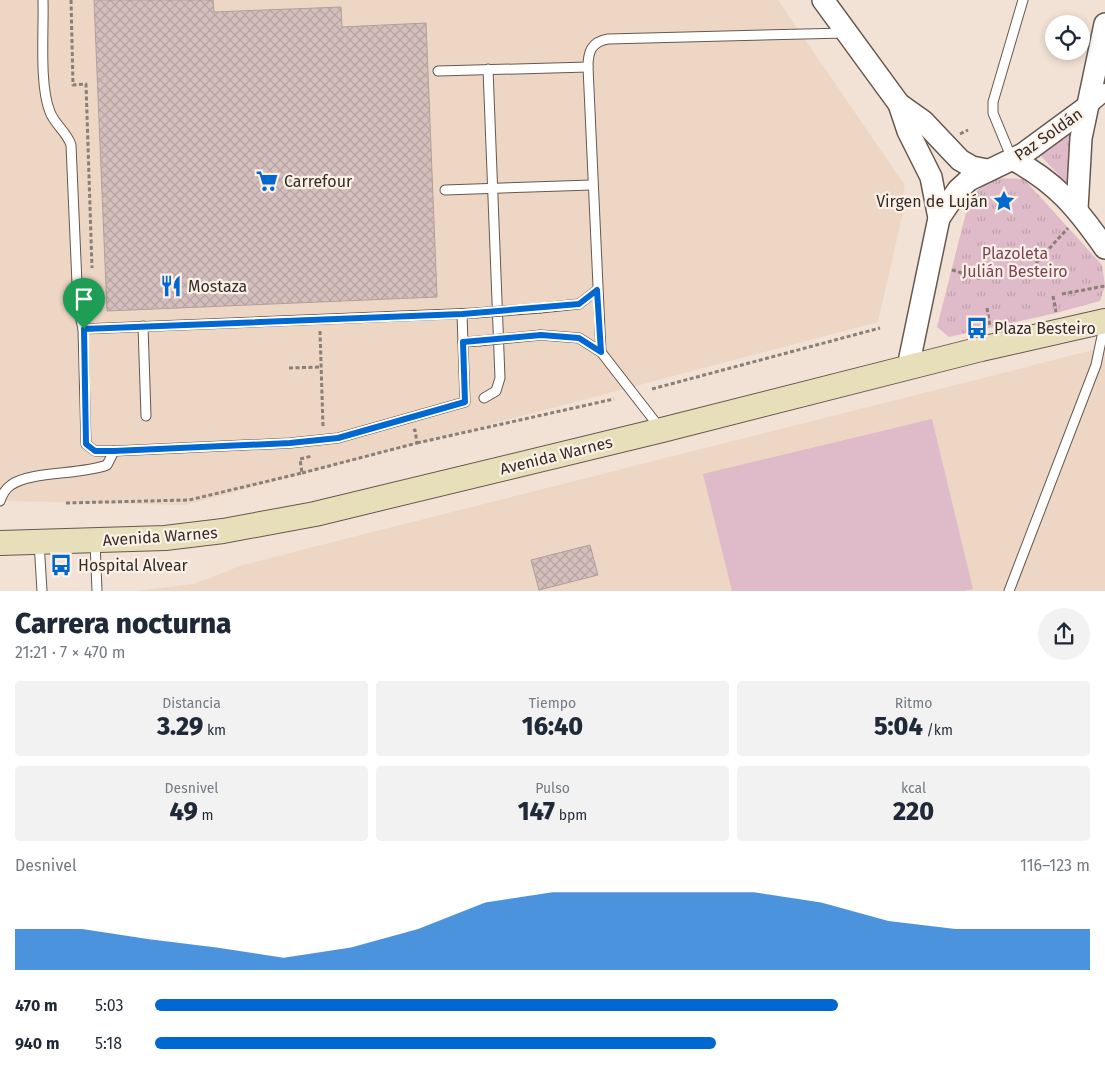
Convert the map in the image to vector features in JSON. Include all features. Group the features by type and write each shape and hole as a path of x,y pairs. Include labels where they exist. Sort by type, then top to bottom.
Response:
{"main road":[{"name":"Avenida Warnes","path":"0,543 166,538 316,514 662,430 908,367 1105,322"}],"street":[{"path":"823,0 899,104 908,131 931,177 939,218 908,367"},
{"path":"1077,209 1078,166 1087,107 1105,24"},
{"name":"Paz Soldán","path":"939,218 958,190 969,180 1024,154 1056,132 1105,92"},
{"path":"899,104 923,121 960,160 972,167 988,170"},
{"path":"1012,159 1038,172 1077,209 1105,248"}],"lane":[{"path":"43,0 46,96 56,124 70,139 71,144 78,307 84,329 86,444 95,451 290,443 338,438 465,402 462,314"},
{"path":"1012,159 993,114 993,102 1023,0"},
{"path":"601,352 588,67 588,54 592,47 598,41 608,39 846,32"},
{"path":"438,71 588,67"},
{"path":"484,398 496,391 500,378 488,69"},
{"path":"445,190 592,185"},
{"path":"84,329 476,313 579,304 597,290"},
{"path":"1009,591 1096,365 1105,322"},
{"path":"143,326 146,416"},
{"path":"463,342 541,335 579,338 601,352 662,430"},
{"path":"0,502 11,485 37,477 93,470 107,465 114,451"},
{"path":"95,541 97,591"},
{"path":"39,542 42,591"}],"path":[{"path":"71,0 73,84 86,84 92,278"},
{"path":"1036,263 1067,229 1077,209"},
{"path":"952,270 982,279"},
{"path":"1062,294 1105,286"},
{"path":"1053,296 1056,313"},
{"path":"987,308 990,329"},
{"path":"320,320 324,439"},
{"path":"652,388 880,328"},
{"path":"289,368 321,367"},
{"path":"66,503 189,500 417,443 614,398"},
{"path":"415,430 417,443"},
{"path":"300,459 302,473"}],"shaded area":[{"path":"0,0 778,0 904,184 905,204 878,322 185,505 0,501"},
{"path":"1105,347 1105,591 136,591 194,584 242,565"}],"green space":[{"path":"1074,127 1069,186 1040,155"},
{"name":"Plazoleta Julián Besteiro","path":"992,178 1024,179 1102,265 1105,286 1100,301 949,337 937,327 970,197"},
{"path":"932,419 973,589 964,591 732,591 703,474"}],"building":[{"name":"Carrefour","path":"94,0 213,0 214,12 341,7 342,27 426,23 437,297 107,311"},
{"path":"590,545 598,575 539,590 531,560"}],"place":[{"name":"Carrefour","path":"267,181"},
{"name":"Virgen de Luján","path":"1004,201"},
{"name":"Mostaza","path":"171,286"},
{"name":"Plaza Besteiro","path":"977,328"},
{"name":"Hospital Alvear","path":"61,565"}],"route":[{"path":"597,290 601,352 579,338 541,335 463,342 465,402 338,438 290,443 95,451 86,444 84,329 462,314 541,308 579,304 597,290"}]}
